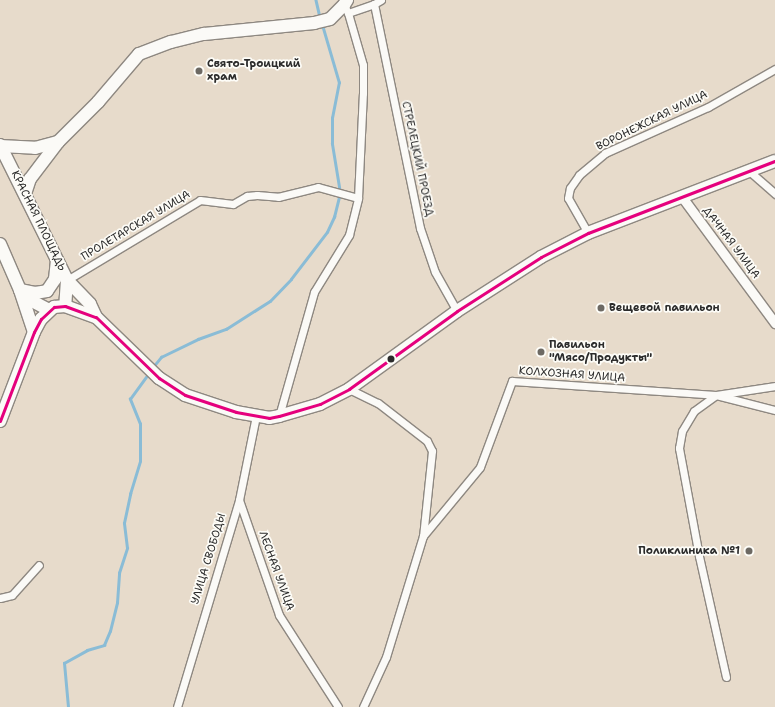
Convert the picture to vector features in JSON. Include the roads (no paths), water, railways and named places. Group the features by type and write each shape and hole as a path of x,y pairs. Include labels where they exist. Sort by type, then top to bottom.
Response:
{"main road":[{"path":"25,194 30,179 58,142 98,102 140,54 171,42 204,34 314,23 330,18 347,6"},
{"path":"0,145 35,148 58,142"},
{"name":"КРАСНАЯ ПЛОЩАДЬ","path":"0,145 67,280 65,306"},
{"path":"67,280 90,304 97,317 159,378 185,395 236,412 269,418 320,404 349,389 457,311 541,257 588,233 775,162"},
{"path":"0,244 20,290 34,332"},
{"path":"20,290 35,293 47,291 55,279 58,260"},
{"path":"20,290 32,301 49,310"},
{"path":"0,421 34,332 41,319 49,310 59,306 65,306 97,317"}],"street":[{"path":"279,416 314,292 349,235 358,198 363,65 347,6 374,4 381,0"},
{"name":"СТРЕЛЕЦКИЙ ПРОЕЗД","path":"374,4 420,228 435,272 457,311"},
{"name":"ВОРОНЕЖСКАЯ УЛИЦА","path":"588,233 568,198 570,188 579,175 605,153 708,107 775,69"},
{"path":"749,171 775,194"},
{"name":"ПРОЛЕТАРСКАЯ УЛИЦА","path":"67,280 200,200 233,204 247,196 256,195 278,198 318,187 358,198"},
{"name":"ДАЧНАЯ УЛИЦА","path":"682,197 775,323"},
{"name":"КОЛХОЗНАЯ УЛИЦА","path":"363,707 386,657 423,536 480,467 512,381 716,395 775,386"},
{"path":"349,389 378,403 428,441 432,451 423,536"},
{"path":"726,677 699,556 679,448 682,431 694,412 716,395 775,410"},
{"name":"УЛИЦА СВОБОДЫ","path":"177,707 238,500 256,416"},
{"name":"ЛЕСНАЯ УЛИЦА","path":"238,500 279,615 338,707"},
{"path":"0,598 12,595 39,565"}],"waterway":[{"path":"316,0 320,18"},
{"path":"153,367 161,357 198,339 226,329 270,301 291,279 327,232 334,217 340,193 332,144 332,118 339,83 322,25"},
{"path":"68,707 64,663 87,650 104,645 110,631 117,603 119,573 127,548 124,523 130,494 140,461 140,424 130,399 149,373"}],"place":[{"name":"Свято-Троицкий храм","path":"199,71"},
{"name":"Вещевой павильон","path":"601,308"},
{"name":"Павильон \"Мясо/Продукты\"","path":"541,352"},
{"name":"Поликлиника №1","path":"749,551"}]}
